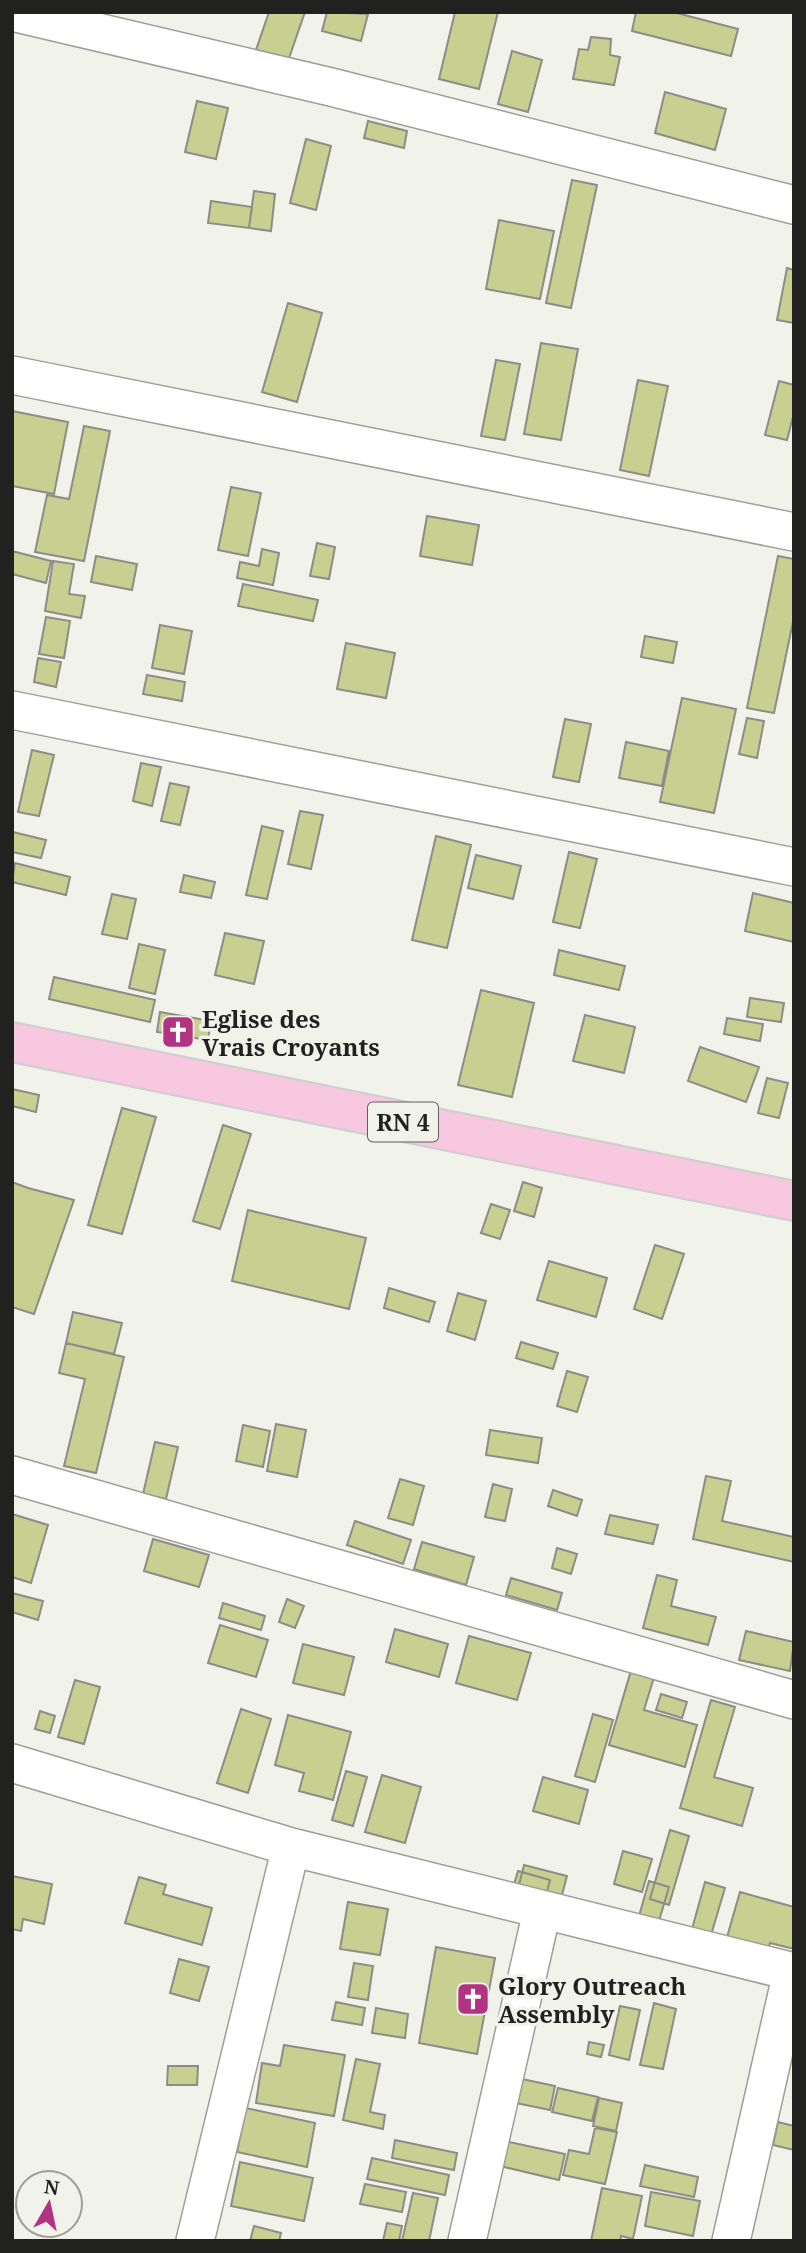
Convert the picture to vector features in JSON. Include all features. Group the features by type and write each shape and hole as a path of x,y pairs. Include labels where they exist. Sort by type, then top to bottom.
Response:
{"main road":[{"name":"RN 4","path":"12,1042 794,1201"}],"street":[{"path":"12,12 331,87 794,205"},
{"path":"12,375 794,532"},
{"path":"12,710 794,867"},
{"path":"12,1475 794,1700"},
{"path":"12,1763 291,1847 793,1972 731,2241"},
{"path":"195,2241 291,1847"},
{"path":"467,2241 542,1911"}],"building":[{"path":"269,12 305,12 288,61 256,50"},
{"path":"327,12 368,14 361,41 322,31"},
{"path":"455,12 498,12 479,89 439,79"},
{"path":"636,12 673,12 738,29 731,56 632,31"},
{"path":"591,37 611,39 610,55 620,57 614,85 573,79 579,49 588,50"},
{"path":"512,51 542,60 528,112 498,104"},
{"path":"665,92 726,109 715,150 655,133"},
{"path":"197,101 228,108 216,159 185,152"},
{"path":"368,121 407,131 404,148 364,138"},
{"path":"306,139 331,146 316,210 290,203"},
{"path":"572,180 597,185 571,308 546,303"},
{"path":"254,191 275,194 271,231 249,228"},
{"path":"211,201 252,207 249,228 208,223"},
{"path":"499,220 554,231 540,299 486,289"},
{"path":"787,268 794,270 794,323 777,320"},
{"path":"288,303 322,313 297,402 262,392"},
{"path":"541,343 578,349 561,440 524,434"},
{"path":"496,360 520,364 505,440 481,436"},
{"path":"638,380 668,386 649,476 620,470"},
{"path":"779,381 794,385 794,413 787,440 765,435"},
{"path":"12,411 68,422 54,494 12,486"},
{"path":"84,426 110,431 84,561 35,552 47,495 69,499"},
{"path":"231,487 261,493 248,556 218,550"},
{"path":"427,516 479,525 472,565 420,556"},
{"path":"317,543 335,547 329,579 310,576"},
{"path":"262,549 279,553 273,585 237,578 240,562 259,566"},
{"path":"12,551 51,561 46,583 12,574"},
{"path":"96,556 137,564 132,590 91,582"},
{"path":"778,556 794,559 794,617 774,713 747,708"},
{"path":"53,561 74,564 69,594 85,596 81,618 45,611"},
{"path":"243,584 318,600 313,621 238,606"},
{"path":"46,617 70,621 64,658 39,654"},
{"path":"160,625 192,631 184,674 152,668"},
{"path":"645,636 677,642 673,663 641,657"},
{"path":"346,643 395,653 386,698 337,689"},
{"path":"38,658 61,662 56,687 34,682"},
{"path":"147,675 185,682 182,701 143,694"},
{"path":"682,698 736,709 714,813 660,802"},
{"path":"747,718 764,721 757,758 739,754"},
{"path":"565,719 591,724 579,782 553,777"},
{"path":"626,742 669,751 662,786 619,778"},
{"path":"32,750 54,755 39,816 18,812"},
{"path":"141,763 161,767 152,806 133,801"},
{"path":"170,783 189,787 180,825 161,821"},
{"path":"300,811 323,815 311,869 288,864"},
{"path":"262,826 283,831 267,899 246,895"},
{"path":"13,832 46,840 41,858 12,852"},
{"path":"436,836 471,845 447,948 412,940"},
{"path":"569,852 597,859 580,928 553,922"},
{"path":"476,855 521,866 513,899 468,888"},
{"path":"15,863 70,877 66,895 12,882"},
{"path":"184,875 215,882 211,898 180,892"},
{"path":"753,893 794,903 794,942 745,931"},
{"path":"112,894 136,899 127,939 102,934"},
{"path":"225,933 264,941 254,984 215,975"},
{"path":"139,944 165,950 155,994 129,988"},
{"path":"559,950 625,966 619,990 554,975"},
{"path":"54,977 155,1000 150,1022 49,999"},
{"path":"481,990 534,1003 512,1097 458,1085"},
{"path":"750,998 784,1003 781,1022 747,1017"},
{"path":"160,1012 211,1021 208,1040 157,1032"},
{"path":"585,1015 635,1027 624,1073 573,1061"},
{"path":"727,1018 763,1024 760,1041 724,1034"},
{"path":"700,1047 759,1067 746,1102 688,1081"},
{"path":"767,1078 788,1083 779,1118 758,1113"},
{"path":"12,1089 39,1095 36,1112 12,1106"},
{"path":"122,1108 156,1117 122,1234 88,1225"},
{"path":"223,1125 251,1134 220,1229 193,1221"},
{"path":"12,1182 74,1200 34,1314 12,1307"},
{"path":"523,1182 542,1188 534,1217 514,1211"},
{"path":"491,1204 510,1210 500,1239 481,1233"},
{"path":"248,1210 366,1238 349,1309 232,1281"},
{"path":"655,1245 684,1254 662,1319 634,1309"},
{"path":"549,1261 607,1278 596,1317 537,1300"},
{"path":"389,1288 435,1302 429,1322 384,1308"},
{"path":"458,1293 486,1301 475,1340 447,1331"},
{"path":"73,1312 122,1323 114,1354 66,1343"},
{"path":"521,1342 558,1353 553,1369 516,1358"},
{"path":"66,1343 124,1357 96,1473 64,1466 85,1379 59,1373"},
{"path":"567,1371 588,1377 577,1412 557,1406"},
{"path":"276,1424 306,1430 297,1477 267,1471"},
{"path":"243,1425 270,1431 263,1467 236,1461"},
{"path":"490,1430 542,1438 538,1463 486,1455"},
{"path":"155,1442 178,1447 166,1499 143,1494"},
{"path":"706,1476 731,1481 722,1521 794,1537 794,1562 693,1539"},
{"path":"400,1479 424,1486 413,1525 388,1518"},
{"path":"493,1484 512,1489 505,1521 485,1517"},
{"path":"553,1490 582,1500 577,1516 548,1506"},
{"path":"12,1514 48,1525 31,1583 12,1577"},
{"path":"610,1515 658,1525 653,1544 605,1534"},
{"path":"355,1521 411,1540 403,1564 347,1545"},
{"path":"153,1539 209,1555 199,1587 144,1571"},
{"path":"422,1542 474,1557 466,1585 414,1569"},
{"path":"557,1548 577,1554 571,1574 552,1568"},
{"path":"657,1575 677,1580 671,1606 716,1617 708,1645 643,1628"},
{"path":"511,1578 562,1593 557,1610 506,1595"},
{"path":"12,1593 43,1601 38,1620 12,1612"},
{"path":"287,1599 304,1606 295,1628 279,1622"},
{"path":"223,1603 265,1616 261,1630 219,1618"},
{"path":"220,1625 268,1640 256,1677 208,1663"},
{"path":"395,1629 448,1644 439,1677 386,1662"},
{"path":"746,1631 794,1642 790,1671 739,1660"},
{"path":"469,1636 531,1653 517,1700 456,1683"},
{"path":"303,1644 354,1657 344,1695 293,1683"},
{"path":"632,1667 655,1674 644,1710 697,1725 685,1767 609,1745"},
{"path":"75,1680 100,1687 84,1744 58,1737"},
{"path":"661,1694 687,1702 682,1718 656,1710"},
{"path":"711,1700 735,1707 714,1777 753,1788 742,1826 680,1808"},
{"path":"241,1709 271,1719 248,1793 217,1783"},
{"path":"40,1711 55,1716 50,1733 35,1729"},
{"path":"593,1714 613,1720 595,1782 575,1776"},
{"path":"288,1715 351,1732 333,1800 299,1791 304,1773 275,1765"},
{"path":"346,1771 367,1777 353,1826 332,1820"},
{"path":"382,1775 421,1787 405,1843 365,1832"},
{"path":"543,1777 588,1790 579,1824 533,1811"},
{"path":"670,1830 689,1836 669,1905 650,1899"},
{"path":"623,1851 652,1859 642,1892 614,1884"},
{"path":"524,1865 567,1876 562,1895 519,1885"},
{"path":"518,1871 550,1880 543,1907 510,1898"},
{"path":"12,1876 52,1884 44,1924 23,1919 21,1931 12,1929"},
{"path":"139,1877 166,1885 163,1894 212,1908 202,1945 125,1923"},
{"path":"649,1881 669,1887 659,1921 639,1916"},
{"path":"705,1882 725,1888 711,1935 692,1929"},
{"path":"740,1892 794,1907 794,1949 770,1943 764,1963 723,1951"},
{"path":"348,1902 388,1909 380,1955 340,1949"},
{"path":"436,1947 495,1958 477,2054 419,2043"},
{"path":"179,1959 209,1967 199,2001 170,1993"},
{"path":"354,1963 373,1966 368,2000 348,1997"},
{"path":"336,2002 365,2008 362,2025 332,2020"},
{"path":"654,2003 676,2009 663,2069 640,2065"},
{"path":"620,2006 640,2010 629,2060 609,2055"},
{"path":"376,2008 408,2014 405,2038 372,2033"},
{"path":"589,2042 604,2045 601,2057 587,2054"},
{"path":"284,2045 345,2055 334,2116 256,2103 262,2063 280,2066"},
{"path":"356,2059 380,2064 370,2112 385,2115 383,2129 343,2120"},
{"path":"168,2066 198,2066 197,2085 167,2085"},
{"path":"522,2079 555,2086 550,2110 516,2103"},
{"path":"558,2088 598,2097 592,2121 552,2112"},
{"path":"599,2098 622,2103 616,2131 593,2126"},
{"path":"246,2108 315,2123 307,2167 237,2152"},
{"path":"778,2122 794,2126 794,2150 773,2145"},
{"path":"595,2128 617,2132 605,2184 563,2175 569,2150 589,2154"},
{"path":"395,2140 457,2153 454,2170 392,2158"},
{"path":"505,2141 565,2154 559,2180 500,2166"},
{"path":"372,2158 449,2175 445,2195 367,2179"},
{"path":"240,2162 313,2178 304,2221 231,2206"},
{"path":"645,2165 698,2177 694,2197 640,2186"},
{"path":"365,2184 406,2192 402,2212 360,2204"},
{"path":"602,2188 642,2196 633,2239 621,2236 620,2241 591,2241"},
{"path":"651,2192 700,2201 693,2236 645,2226"},
{"path":"413,2193 438,2198 429,2241 402,2241"},
{"path":"387,2223 402,2226 399,2241 383,2241"},
{"path":"254,2226 281,2233 279,2241 250,2241"}],"place":[{"name":"Eglise des Vrais Croyants","path":"178,1032"},
{"name":"Glory Outreach Assembly","path":"473,1999"}]}
